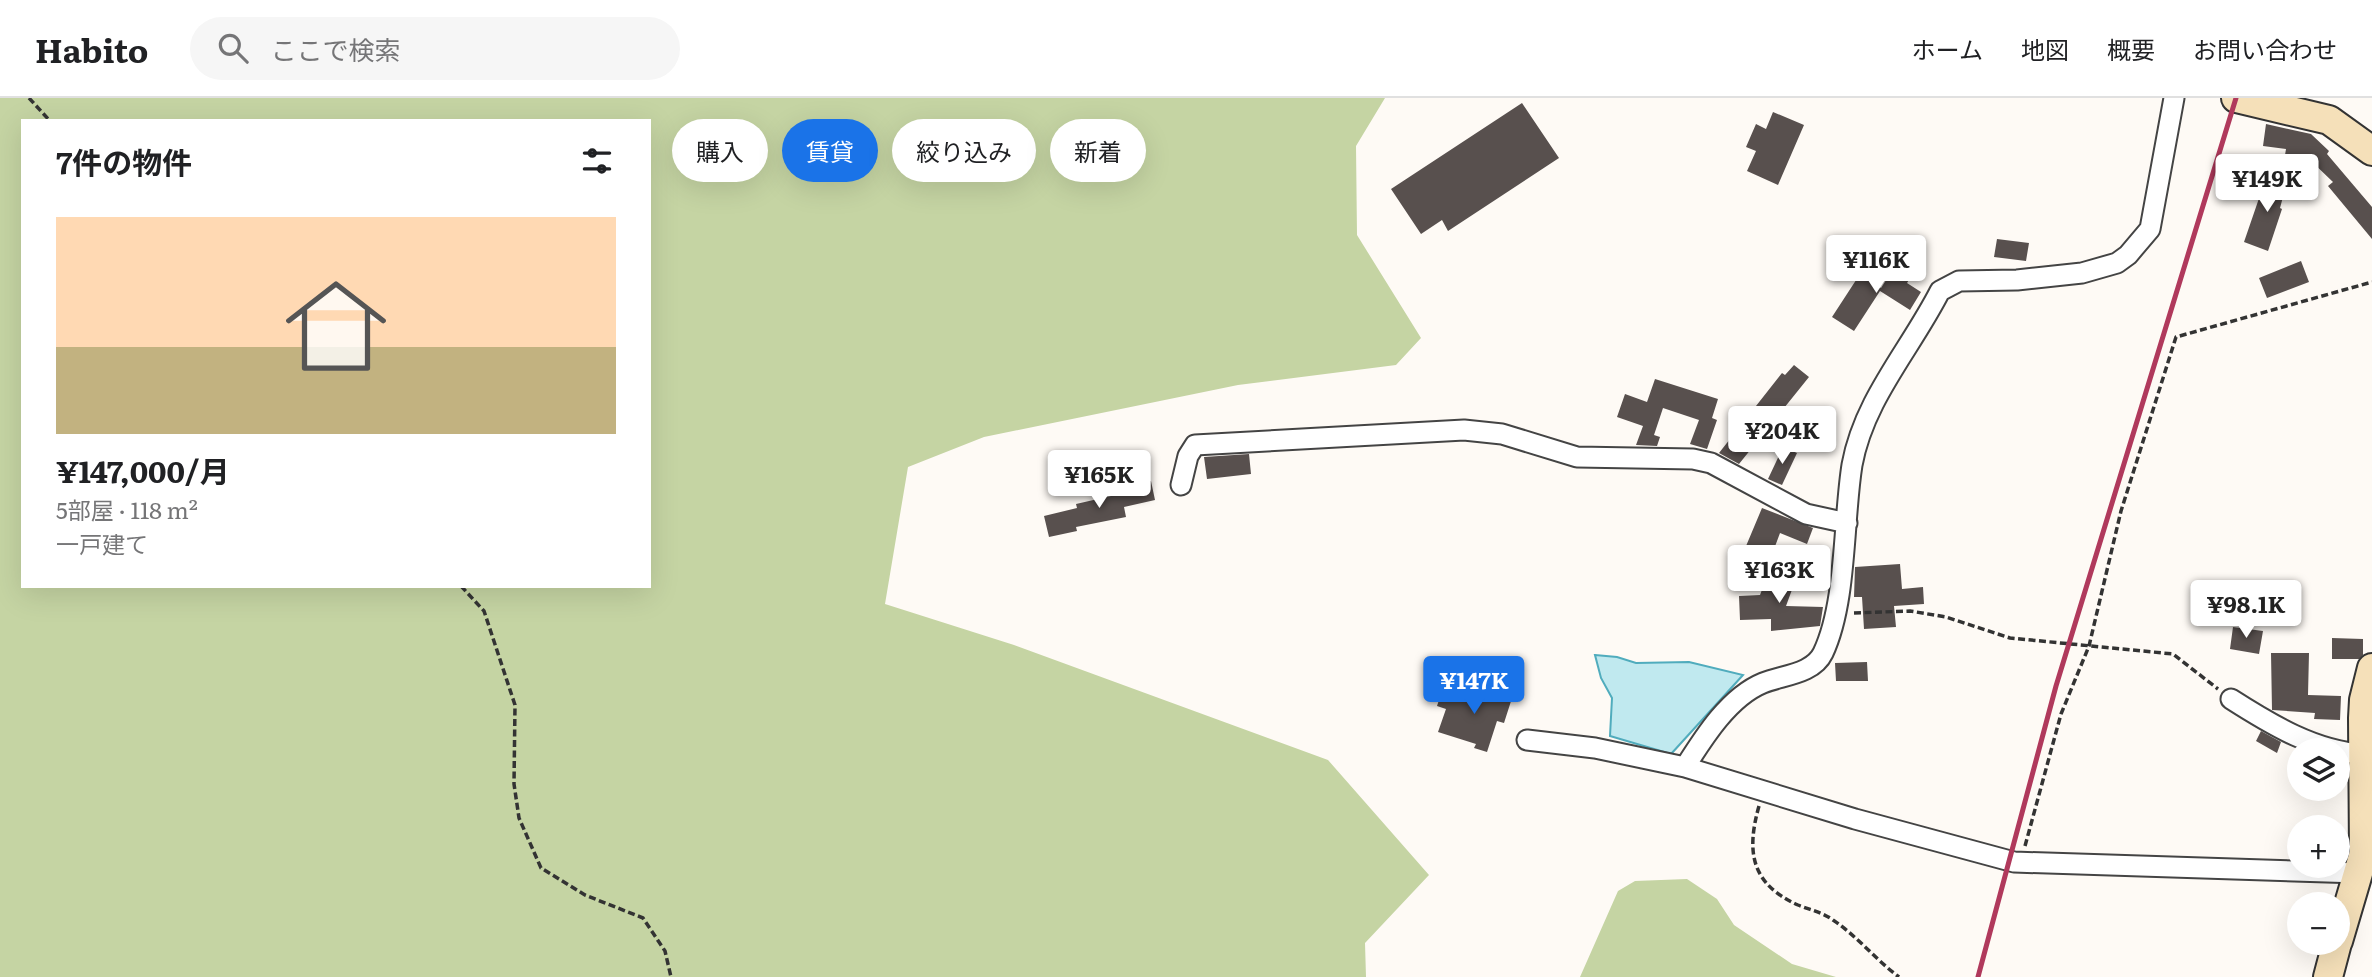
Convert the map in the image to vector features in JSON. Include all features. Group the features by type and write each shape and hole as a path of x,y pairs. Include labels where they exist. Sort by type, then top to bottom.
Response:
{"street":[{"path":"1685,767 1718,719 1741,699 1761,683 1809,668 1822,656 1834,614 1852,465 1863,423 1872,401 1940,291 1959,281 2017,280 2082,273 2117,263 2128,256 2150,229 2174,98"},
{"path":"2236,98 2329,120 2372,150"},
{"path":"1181,485 1188,456 1195,445 1485,430 1577,457 1693,459 1711,463 1806,514 1847,523"},
{"path":"2350,903 2368,841 2364,700 2372,668"},
{"path":"2231,699 2297,736 2351,753 2364,754"},
{"path":"1527,740 1595,748 1685,767 1867,823 2022,862 2359,873"},
{"path":"2328,977 2334,955"}],"path":[{"path":"29,98 48,119"},
{"path":"2022,862 2047,759 2061,714 2089,646 2121,511 2176,337 2372,282"},
{"path":"463,588 485,611 515,705 515,796 519,818 541,868 585,895 643,918 665,951 671,977"},
{"path":"1834,614 1910,611 1946,617 2010,638 2172,654 2231,699"},
{"path":"1763,792 1752,839 1752,854 1764,881 1785,898 1829,917 1899,977"}],"green space":[{"path":"0,98 1385,98 1356,146 1357,235 1421,338 1396,365 1238,385 984,437 908,467 885,604 1014,645 1328,760 1429,875 1365,943 1366,977 0,977"},
{"path":"1687,879 1717,899 1734,925 1792,964 1836,977 1580,977 1618,891 1635,881"}],"water":[{"path":"1595,655 1617,657 1636,663 1689,662 1743,675 1671,754 1610,736 1612,698 1601,678"}],"building":[{"path":"1522,103 1559,158 1448,231 1442,220 1421,234 1391,189"},
{"path":"1773,112 1804,125 1778,185 1747,171 1756,151 1746,147 1756,124 1766,129"},
{"path":"2266,124 2311,134 2329,151 2327,154 2372,207 2372,239 2328,186 2333,182 2308,158 2285,155 2286,149 2263,146"},
{"path":"2267,175 2287,182 2280,208 2282,209 2268,251 2244,242"},
{"path":"1997,239 2029,243 2026,261 1994,257"},
{"path":"1899,260 1915,270 1907,283 1921,292 1910,310 1880,291 1854,331 1832,317 1860,274 1881,288"},
{"path":"2301,261 2309,282 2267,298 2259,278"},
{"path":"1794,365 1809,377 1739,464 1719,453 1782,373 1785,375"},
{"path":"1655,379 1718,399 1712,418 1717,420 1707,449 1690,444 1699,420 1663,408 1654,435 1660,437 1657,446 1636,445 1643,426 1617,417 1625,394 1647,402"},
{"path":"1783,447 1797,453 1782,485 1768,479"},
{"path":"1249,454 1251,474 1207,479 1204,457"},
{"path":"1151,481 1155,500 1124,507 1126,517 1076,527 1077,531 1049,537 1044,516 1077,508 1076,504 1124,493 1122,487"},
{"path":"1762,508 1813,528 1807,544 1780,533 1767,568 1741,558"},
{"path":"1900,564 1902,589 1923,587 1924,604 1894,606 1896,627 1864,629 1862,597 1854,597 1855,567"},
{"path":"1771,566 1797,576 1786,606 1823,607 1820,626 1771,631 1771,619 1740,620 1739,596 1760,595"},
{"path":"2233,627 2263,631 2259,654 2230,649"},
{"path":"2332,638 2363,639 2363,655 2359,659 2332,659"},
{"path":"2271,653 2309,653 2308,695 2341,696 2340,720 2314,719 2315,713 2272,710"},
{"path":"1867,662 1868,681 1836,681 1835,663"},
{"path":"1477,686 1512,698 1504,723 1497,721 1487,752 1474,748 1476,744 1438,732 1446,709 1437,706 1442,691 1472,701"},
{"path":"2261,731 2281,742 2277,753 2256,741"}],"railway":[{"path":"1978,977 2056,686 2236,98"}]}
